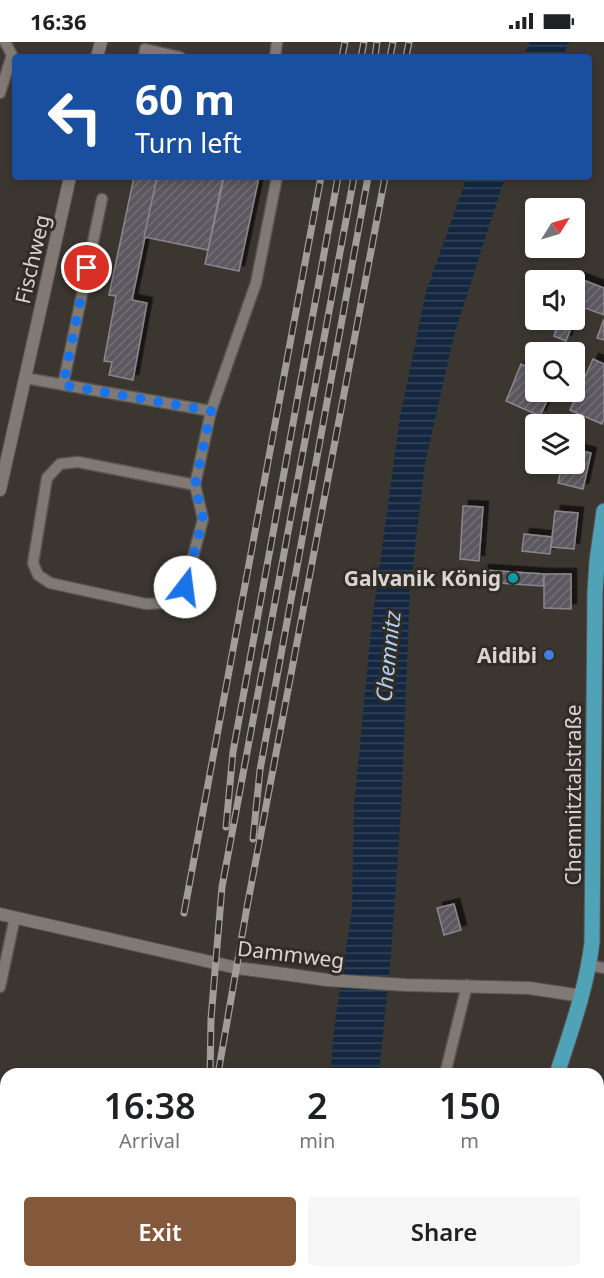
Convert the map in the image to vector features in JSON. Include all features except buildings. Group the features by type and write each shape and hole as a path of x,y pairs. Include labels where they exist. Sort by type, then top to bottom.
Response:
{"main road":[{"name":"Chemnitztalstraße","path":"559,1068 582,996 597,967 594,904 594,638 604,511"}],"street":[{"name":"Fischweg","path":"0,490 69,180"},
{"name":"Dammweg","path":"0,914 226,965 327,980 406,985 529,988 582,996"}],"lane":[{"path":"0,93 12,55 5,42"},
{"path":"145,54 146,49 167,54"},
{"path":"195,485 78,462 60,464 47,478 33,563 38,575 50,583 146,604 166,603 185,587 203,519 195,485 211,411 256,284 276,180"},
{"path":"63,385 102,199"},
{"path":"25,378 211,411"},
{"path":"0,987 15,917"},
{"path":"446,1068 467,985"}],"water":[{"path":"530,42 569,42 563,54 524,54"},
{"name":"Chemnitz","path":"466,180 504,180 454,335 425,464 410,591 401,811 391,955 380,1068 331,1068 352,910 354,805 372,621 400,417 426,292"}],"railway":[{"path":"343,54 345,42"},
{"path":"362,54 364,42"},
{"path":"375,54 377,42"},
{"path":"391,54 393,42"},
{"path":"407,54 409,42"},
{"path":"184,913 320,180"},
{"path":"226,827 233,752 337,180"},
{"path":"210,1068 211,1019 222,887 353,180"},
{"path":"253,839 260,770 367,180"},
{"path":"219,1068 247,907 384,180"}],"place":[{"name":"Galvanik König","path":"513,578"},
{"name":"Aidibi","path":"549,655"}],"route":[{"path":"87,268 63,385 211,411 195,485 203,519 185,587"}]}
